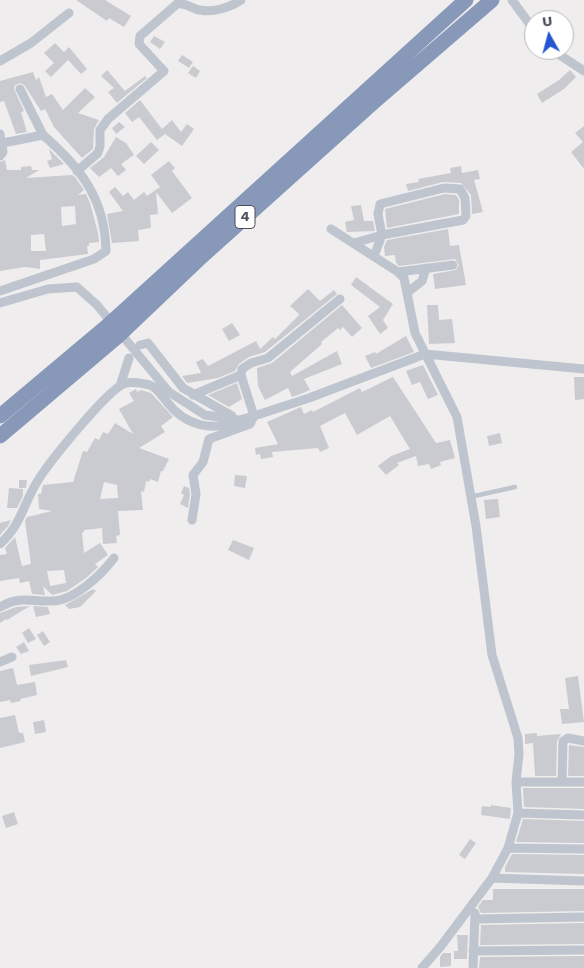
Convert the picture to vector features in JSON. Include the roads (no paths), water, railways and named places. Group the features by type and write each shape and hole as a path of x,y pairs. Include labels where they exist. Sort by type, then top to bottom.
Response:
{"highway":[{"name":"4","path":"0,416 106,327 466,0"},
{"name":"4","path":"0,436 117,337 235,227 492,0"}],"street":[{"path":"77,171 98,153 100,130 108,119 164,71 139,44 140,36 178,4 181,3 202,11 232,7 241,0"},
{"path":"512,0 524,16"},
{"path":"0,60 31,43 69,13"},
{"path":"567,60 584,71"},
{"path":"0,290 94,259 106,251 97,199 62,151 44,134 20,89"},
{"path":"0,156 3,152 1,139 44,134"},
{"path":"354,243 382,235 462,220 466,216 465,198 460,190 444,188 380,204 378,214 382,235 374,256"},
{"path":"331,229 398,272 404,278 415,333 457,417 476,526 492,655 518,738 516,782 518,813 508,848 492,878 422,968"},
{"path":"398,272 453,265"},
{"path":"408,292 420,284 426,268"},
{"path":"25,283 29,294"},
{"path":"0,303 48,288 77,287 86,293 169,392 205,415 239,420"},
{"path":"192,520 196,494 193,475 203,462 209,439 250,424 254,416 241,375 242,369 252,363 268,358 340,299"},
{"path":"140,345 148,344 183,388 239,420"},
{"path":"0,544 14,531 35,485 45,470 93,412 120,386 126,383 150,384 181,416 196,424 219,427 309,398 425,354 584,369"},
{"path":"120,386 129,358"},
{"path":"193,395 241,375"},
{"path":"0,607 18,600 56,601 75,594 91,583 96,575 106,570 114,558"},
{"path":"0,662 12,657"},
{"path":"562,782 563,741 568,738 584,741"},
{"path":"516,782 584,782"},
{"path":"518,813 584,815"},
{"path":"508,848 584,849"},
{"path":"492,878 584,881"},
{"path":"473,903 476,919 473,968"},
{"path":"476,919 584,917"},
{"path":"474,952 584,950"}],"lane":[{"path":"470,497 515,487"}]}
